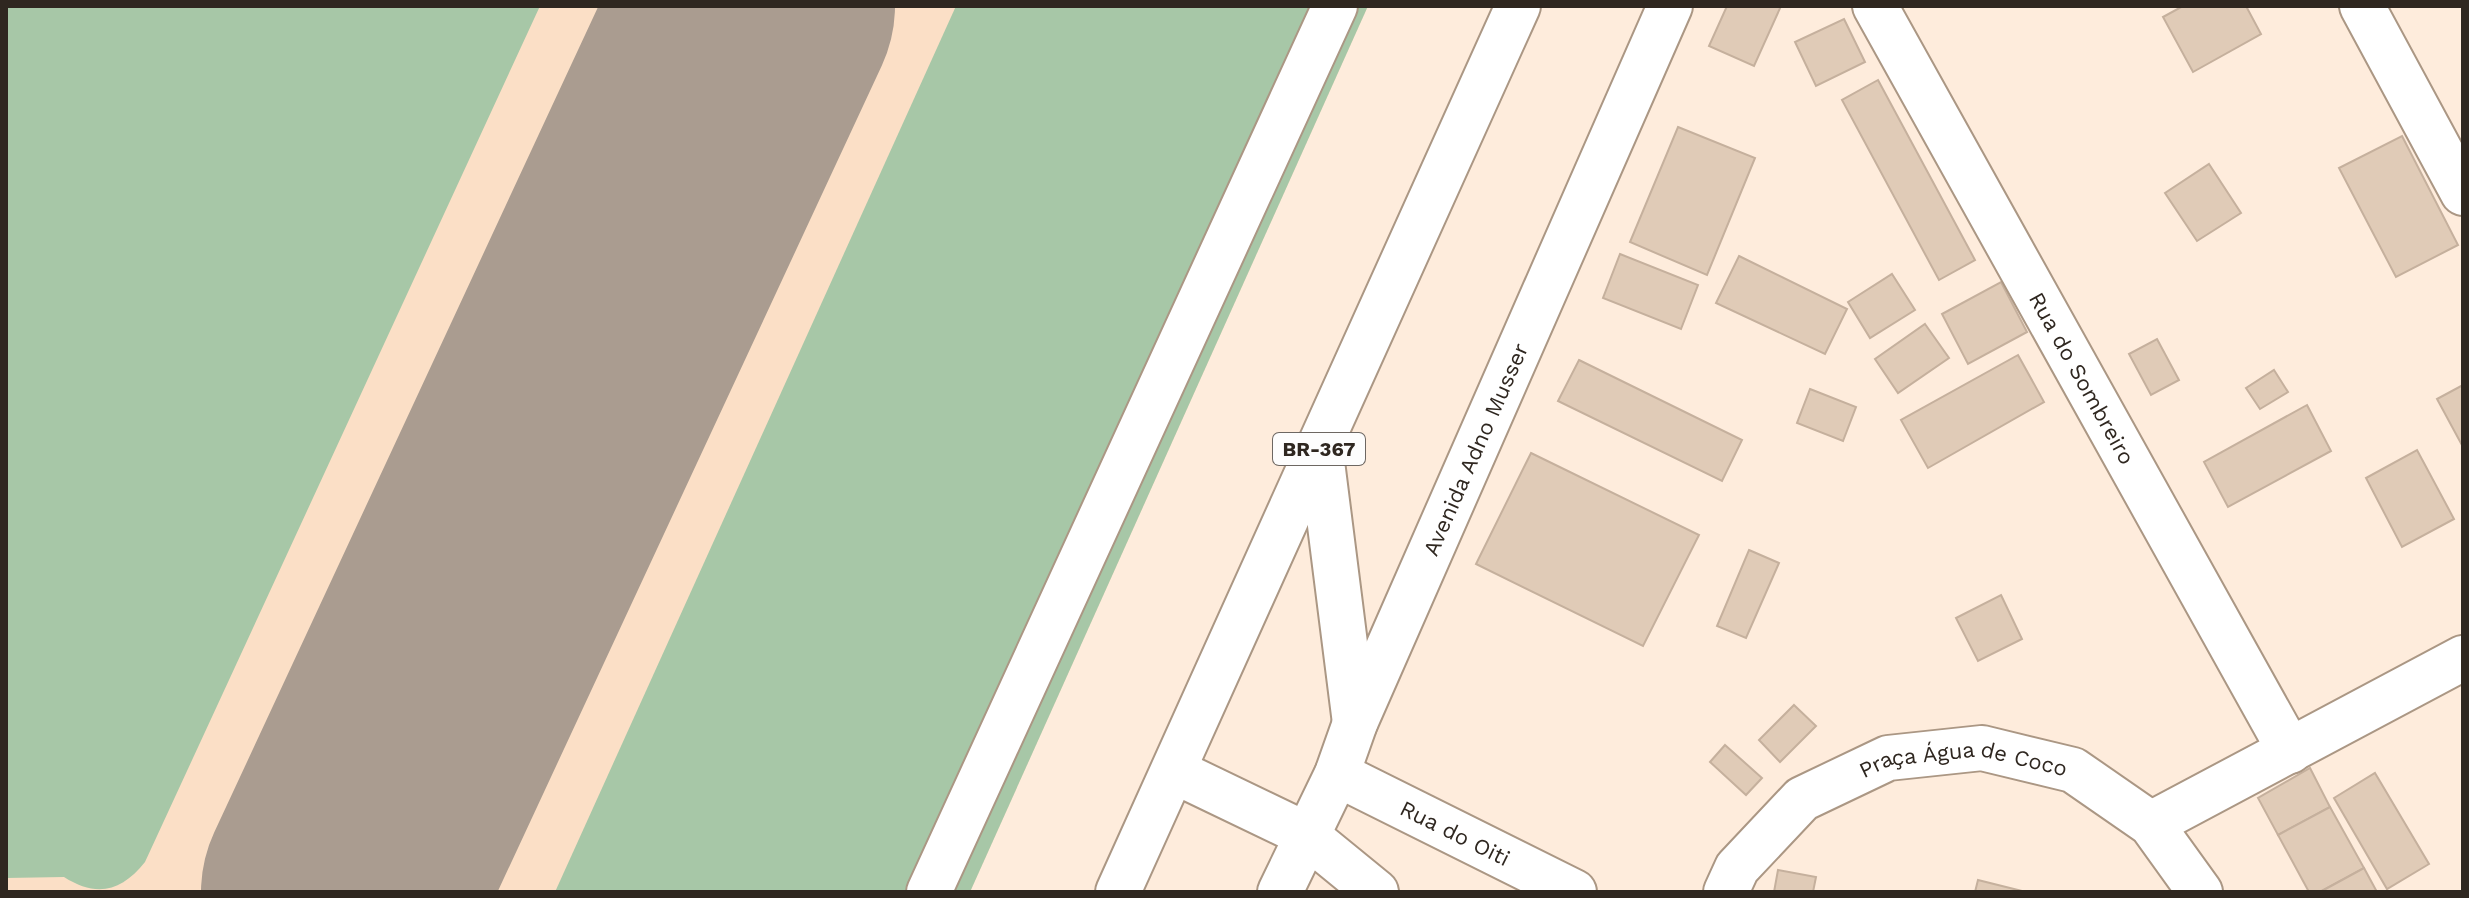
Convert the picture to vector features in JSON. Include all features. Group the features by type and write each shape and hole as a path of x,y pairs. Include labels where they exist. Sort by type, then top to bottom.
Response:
{"street":[{"path":"929,892 1335,6"},
{"name":"BR-367","path":"1118,892 1518,6"},
{"name":"Avenida Adno Musser","path":"1280,892 1305,834 1337,774 1355,723 1670,6"},
{"name":"Rua do Sombreiro","path":"1875,6 2290,751"},
{"path":"2362,6 2463,193"},
{"path":"1320,446 1355,723"},
{"path":"2151,824 2463,658"},
{"name":"Praça Água de Coco","path":"1726,892 1737,868 1802,799 1888,758 1982,748 2073,770 2151,824 2200,892"},
{"path":"1174,771 1305,834 1376,892"},
{"name":"Rua do Oiti","path":"1337,774 1574,892"}],"shaded area":[{"path":"6,6 1368,6 970,892 6,892"}],"green space":[{"path":"6,6 540,6 145,862 127,880 108,888 87,888 64,877 6,878"},
{"path":"956,6 1368,6 970,892 555,892"}],"building":[{"path":"1727,6 1781,6 1754,66 1709,46"},
{"path":"2183,6 2246,6 2261,34 2193,72 2163,17"},
{"path":"1844,19 1865,62 1816,86 1795,42"},
{"path":"1878,80 1975,260 1939,280 1842,100"},
{"path":"1678,127 1755,158 1707,275 1630,242"},
{"path":"2402,136 2458,245 2396,277 2339,168"},
{"path":"2209,164 2241,213 2197,241 2165,193"},
{"path":"1620,254 1698,285 1681,329 1603,298"},
{"path":"1739,256 1847,309 1825,354 1716,303"},
{"path":"1892,274 1915,310 1870,338 1848,302"},
{"path":"2001,282 2027,332 1968,364 1942,314"},
{"path":"1925,324 1949,358 1898,393 1875,359"},
{"path":"2157,339 2179,380 2151,395 2129,354"},
{"path":"2018,355 2044,402 1928,468 1901,420"},
{"path":"1579,360 1742,440 1722,481 1558,401"},
{"path":"2274,370 2288,392 2260,409 2246,388"},
{"path":"2463,385 2463,447 2437,399"},
{"path":"1810,389 1856,407 1843,441 1797,423"},
{"path":"2307,405 2331,451 2228,507 2204,462"},
{"path":"2417,450 2454,519 2402,547 2366,478"},
{"path":"1531,453 1699,535 1643,646 1476,564"},
{"path":"1749,550 1779,563 1746,638 1717,626"},
{"path":"2001,595 2022,639 1978,661 1956,618"},
{"path":"1794,705 1816,726 1780,762 1759,740"},
{"path":"1725,745 1762,778 1746,795 1710,762"},
{"path":"2310,768 2330,807 2278,835 2258,798"},
{"path":"2375,773 2429,864 2387,889 2334,798"},
{"path":"2330,807 2364,868 2320,892 2309,892 2278,835"},
{"path":"2364,868 2377,892 2320,892"},
{"path":"1778,870 1816,877 1813,892 1774,892"},
{"path":"1978,880 2026,892 1975,892"}],"runway":[{"path":"342,892 754,6"}]}
